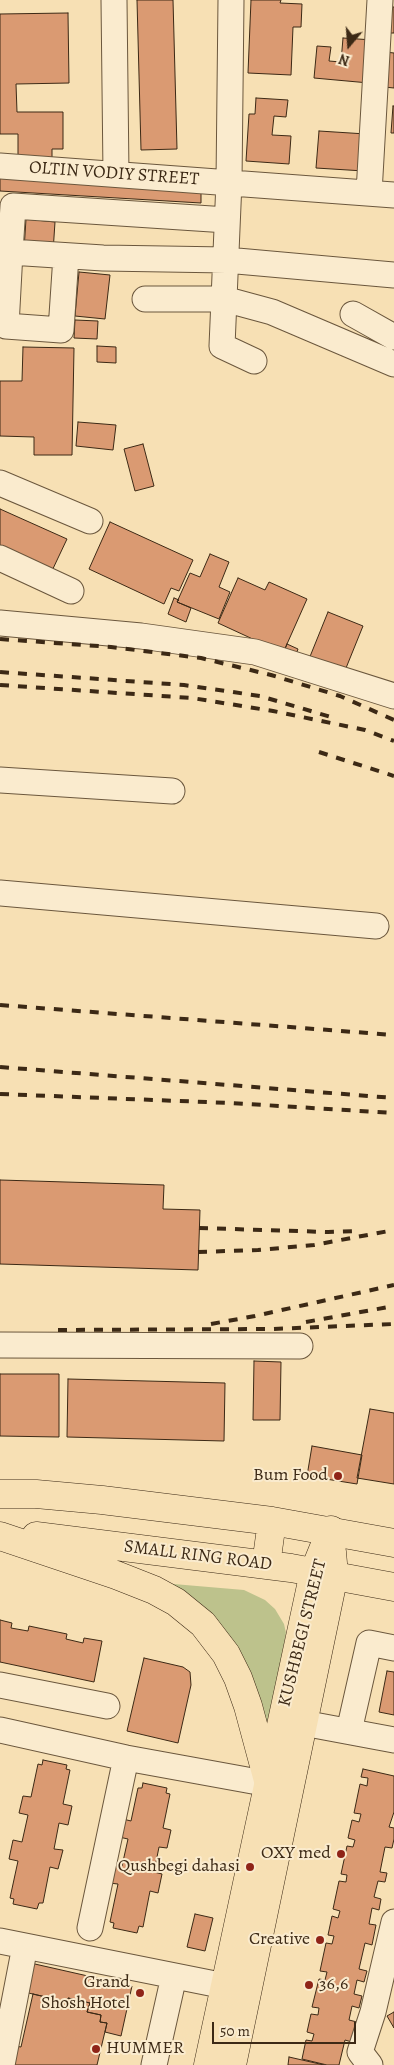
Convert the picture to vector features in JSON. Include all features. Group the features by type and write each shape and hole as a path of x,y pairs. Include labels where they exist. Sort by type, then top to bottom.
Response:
{"main road":[{"path":"0,1494 36,1494 102,1500 272,1520 394,1543"},
{"path":"266,1565 272,1520"},
{"name":"KUSHBEGI STREET","path":"208,2065 236,1988 303,1723 333,1575 331,1530"},
{"path":"0,1535 142,1584 176,1602 203,1624 226,1654 238,1678 248,1706 269,1784"},
{"name":"SMALL RING ROAD","path":"0,1535 41,1536 266,1565 394,1587"},
{"path":"333,1575 359,1535"},
{"name":"KUSHBEGI STREET","path":"232,2065 236,1988 269,1784 333,1575"}],"street":[{"path":"114,0 116,174"},
{"path":"231,0 229,182 222,346 254,361"},
{"path":"369,192 380,0"},
{"name":"OLTIN VODIY STREET","path":"0,166 394,195"},
{"path":"66,256 61,330 6,326 13,206 227,220"},
{"path":"10,252 103,258 226,260 394,275"},
{"path":"145,299 224,299 272,312 394,364"},
{"path":"353,314 394,337"},
{"path":"0,483 90,521"},
{"path":"0,558 71,591"},
{"path":"0,622 141,636 255,652 394,696"},
{"path":"0,780 172,790"},
{"path":"0,893 376,926"},
{"path":"0,1345 300,1346"},
{"path":"349,1731 369,1643 394,1648"},
{"path":"0,1685 106,1706"},
{"path":"303,1723 394,1740"},
{"path":"1,1735 269,1784"},
{"path":"90,1928 126,1758"},
{"path":"370,2065 360,2052 373,2012 394,1922"},
{"path":"0,1941 236,1988"},
{"path":"2,2065 26,1946"},
{"path":"154,2065 174,1976"},
{"path":"373,2012 394,1998"}],"green space":[{"path":"150,1582 244,1590 265,1600 275,1609 284,1624 286,1633 269,1730 264,1714"}],"building":[{"path":"137,0 173,0 177,149 141,150"},
{"path":"251,0 281,0 280,3 302,4 301,27 293,27 291,75 248,73"},
{"path":"388,7 394,7 394,33 386,33"},
{"path":"68,13 69,83 16,84 17,112 63,112 63,149 52,149 52,159 18,159 18,134 0,134 0,14"},
{"path":"343,38 373,40 369,83 314,78 317,46 331,47 329,61 341,62"},
{"path":"385,52 394,53 394,88 384,87"},
{"path":"256,98 288,100 286,117 274,116 272,135 291,136 289,164 246,161 249,114 255,114"},
{"path":"393,106 394,133 391,133"},
{"path":"319,131 366,134 364,171 316,168"},
{"path":"0,177 201,188 201,203 0,191"},
{"path":"26,219 55,222 53,252 24,250"},
{"path":"79,272 110,275 105,319 75,316"},
{"path":"75,320 98,321 97,339 74,338"},
{"path":"97,346 116,347 116,363 97,362"},
{"path":"23,347 74,348 72,455 34,455 34,437 0,436 0,381 22,381"},
{"path":"78,422 116,425 113,450 76,446"},
{"path":"143,444 154,486 135,491 124,449"},
{"path":"0,509 67,539 50,575 0,552"},
{"path":"110,522 193,560 179,591 171,588 164,604 89,569"},
{"path":"210,554 229,562 219,587 230,592 219,619 177,602 190,573 200,577"},
{"path":"238,578 265,590 269,582 307,599 283,653 218,623"},
{"path":"174,598 179,600 177,602 191,608 186,622 168,614"},
{"path":"328,612 363,626 344,673 309,659"},
{"path":"287,644 298,649 293,662 282,657"},
{"path":"0,1180 164,1185 163,1209 200,1210 198,1270 0,1264"},
{"path":"254,1361 281,1362 280,1420 253,1420"},
{"path":"0,1374 59,1374 59,1437 0,1436"},
{"path":"68,1379 225,1383 224,1441 67,1437"},
{"path":"370,1409 394,1413 394,1484 357,1478"},
{"path":"312,1446 362,1455 357,1484 307,1476"},
{"path":"0,1620 12,1623 11,1628 28,1631 29,1626 67,1634 66,1639 83,1643 84,1638 102,1641 94,1682 0,1662"},
{"path":"144,1658 183,1667 190,1672 191,1685 178,1743 127,1731"},
{"path":"387,1671 394,1672 394,1715 379,1712"},
{"path":"43,1760 67,1765 66,1769 70,1770 63,1804 72,1806 68,1825 59,1823 54,1849 63,1850 58,1869 50,1867 43,1903 39,1903 37,1909 13,1904 14,1899 10,1898 18,1861 9,1859 13,1840 22,1842 28,1815 19,1813 23,1796 31,1797 38,1764 42,1765"},
{"path":"363,1769 394,1776 394,1812 389,1827 394,1828 394,1839 392,1848 385,1847 380,1872 387,1873 385,1882 378,1881 374,1897 381,1899 379,1910 372,1908 369,1924 376,1925 372,1945 365,1943 359,1969 367,1971 364,1982 357,1980 354,1994 362,1996 359,2008 352,2006 349,2020 357,2022 352,2042 345,2040 339,2065 327,2065 302,2059 306,2040 312,2041 314,2034 307,2032 311,2014 318,2015 319,2008 312,2007 319,1979 325,1980 327,1972 320,1971 326,1943 332,1944 334,1936 328,1935 332,1916 338,1918 340,1911 333,1909 339,1881 346,1882 347,1875 341,1874 347,1846 353,1847 355,1840 348,1838 352,1820 359,1822 361,1814 354,1813 360,1784 367,1786 368,1778 361,1777"},
{"path":"143,1783 167,1788 166,1793 170,1794 163,1828 171,1830 167,1848 159,1847 154,1872 162,1874 158,1893 150,1891 143,1927 139,1926 137,1933 113,1928 114,1923 110,1922 118,1884 109,1883 113,1864 122,1866 128,1839 119,1837 123,1819 131,1821 138,1788 142,1788"},
{"path":"195,1914 213,1918 205,1951 187,1947"},
{"path":"26,1962 132,1986 121,2036 105,2032 107,2023 100,2022 101,2015 87,2012 90,2003 68,1998 67,2002 20,1991"},
{"path":"33,1994 67,2002 68,1998 90,2003 87,2012 101,2015 100,2022 107,2023 97,2065 6,2065 10,2045 21,2047"},
{"path":"394,2012 394,2028 387,2016"},
{"path":"289,2057 324,2065 288,2065"}],"railway":[{"path":"0,639 111,647 201,658 271,675 340,696 394,720"},
{"path":"0,672 184,685 260,696 331,717"},
{"path":"0,685 192,698 273,711 365,730 394,741"},
{"path":"319,752 394,776"},
{"path":"0,1005 394,1035"},
{"path":"0,1067 394,1098"},
{"path":"0,1094 231,1103 394,1113"},
{"path":"199,1228 328,1232 359,1231"},
{"path":"198,1252 258,1250 314,1245 394,1230"},
{"path":"211,1324 394,1285"},
{"path":"306,1322 394,1306"},
{"path":"58,1330 271,1329 394,1324"}],"place":[{"name":"Bum Food","path":"338,1476"},
{"name":"OXY med","path":"341,1854"},
{"name":"Qushbegi dahasi","path":"250,1867"},
{"name":"Creative","path":"320,1940"},
{"name":"36,6","path":"309,1985"},
{"name":"Grand Shosh Hotel","path":"140,1993"},
{"name":"HUMMER","path":"96,2049"}]}
